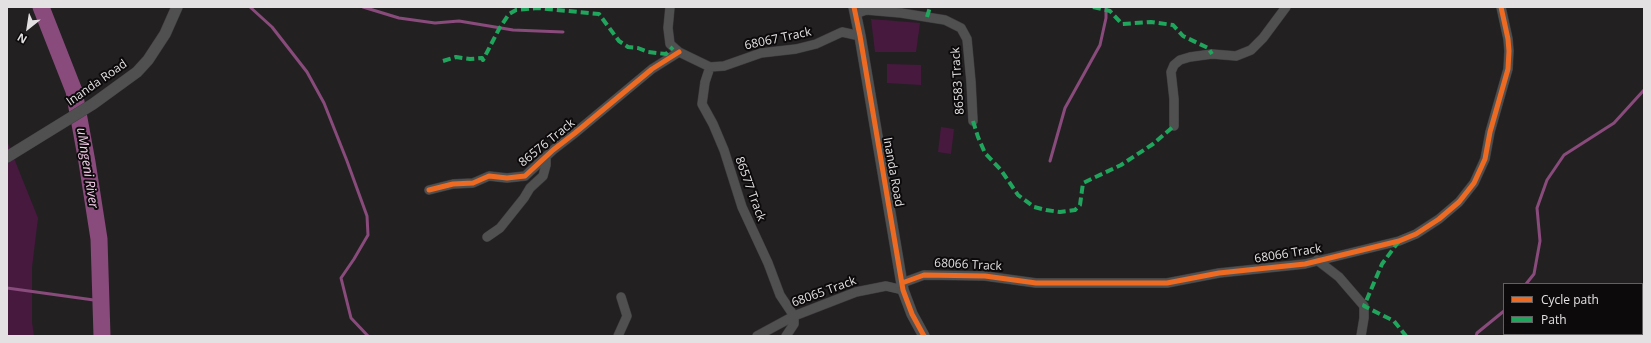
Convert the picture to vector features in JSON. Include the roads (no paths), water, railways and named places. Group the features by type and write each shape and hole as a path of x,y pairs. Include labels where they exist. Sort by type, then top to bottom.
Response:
{"street":[{"name":"Inanda Road","path":"7,157 93,104 128,79 148,60 165,34 177,7"},
{"path":"670,7 670,44 679,52 710,67"},
{"path":"1174,126 1174,98 1171,75 1172,68 1180,60 1212,54 1236,56 1251,50 1263,38 1286,7"},
{"name":"68066 Track","path":"902,287 924,275 985,276 1036,283 1167,283 1218,273 1305,264 1399,241 1416,234 1444,215 1459,202 1474,182 1485,159 1490,132 1508,69 1508,39 1501,7"},
{"name":"86583 Track","path":"854,11 866,10 927,17 951,22 961,28 966,35 973,121"},
{"name":"Inanda Road","path":"854,11 860,36 902,287 912,314 924,336"},
{"name":"68067 Track","path":"710,67 724,66 761,53 796,49 816,44 842,32 860,36"},
{"name":"86576 Track","path":"429,190 453,184 473,183 489,176 507,178 525,176 652,69 679,52"},
{"name":"86577 Track","path":"710,67 705,82 702,104 713,124 724,150 742,206 768,263 780,295 794,316"},
{"path":"487,237 500,228 530,188 543,176 546,165 546,157"},
{"path":"1317,260 1339,277 1364,306 1361,336"},
{"name":"68065 Track","path":"757,336 794,316 831,301 871,288 886,286 902,287"},
{"path":"618,336 627,316 621,298"},
{"path":"786,336 795,321 794,316"}],"waterway":[{"name":"uMngeni River","path":"41,7 74,91 99,239 102,336"},
{"path":"250,7 272,27 307,72 324,103 367,216 368,235 341,278 351,318 368,336"},
{"path":"363,7 399,18 435,23 459,21 513,30 563,32"},
{"path":"1050,161 1065,108 1100,45 1106,18 1106,7"},
{"path":"1527,283 1534,274 1540,241 1537,208 1547,180 1564,155 1614,123 1644,90"},
{"path":"7,288 101,301"},
{"path":"1476,336 1477,333 1503,312"}]}
